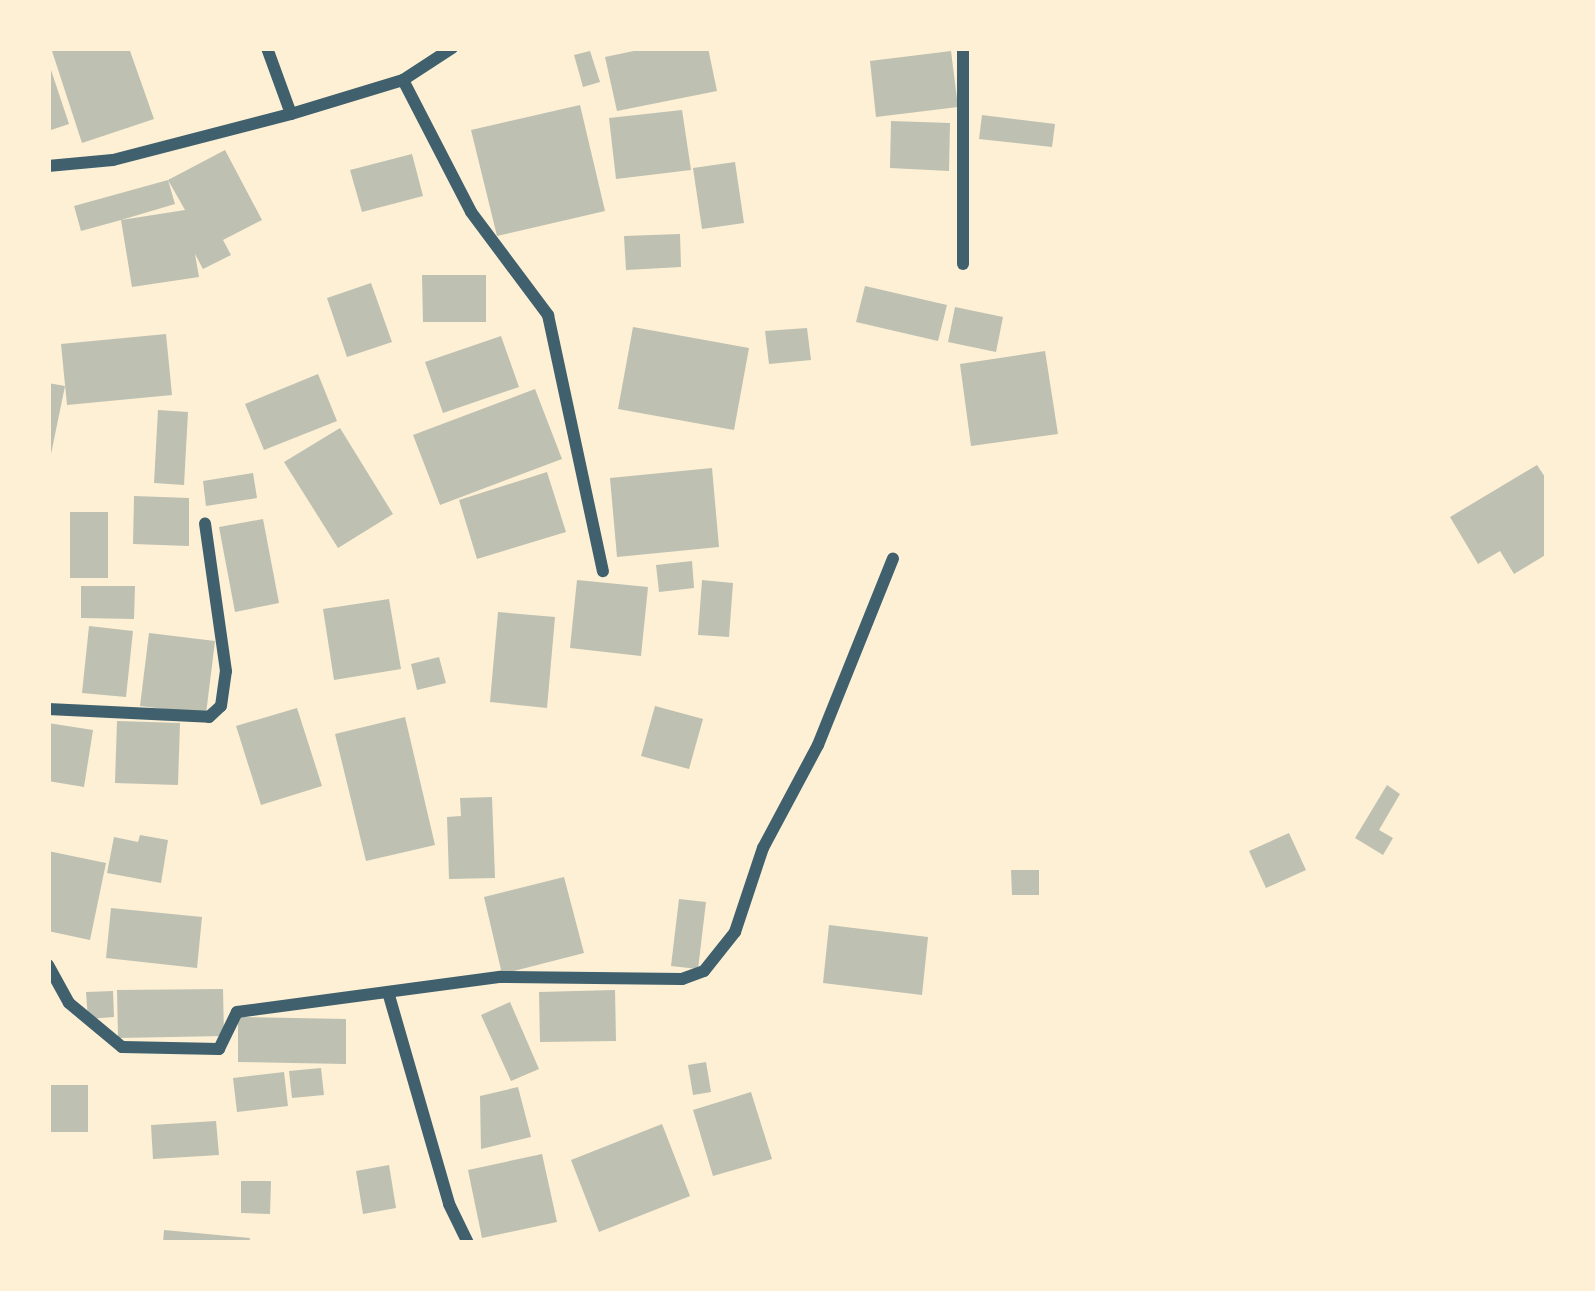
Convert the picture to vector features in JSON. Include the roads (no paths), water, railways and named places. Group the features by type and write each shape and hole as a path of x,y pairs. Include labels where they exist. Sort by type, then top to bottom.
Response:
{"street":[{"path":"267,48 291,114"},
{"path":"48,166 113,160 291,114 403,80 452,48"},
{"path":"963,48 964,264"},
{"path":"403,80 471,212 548,314 603,571"},
{"path":"48,709 209,717 221,706 226,671 206,523"},
{"path":"48,964 69,1003 122,1047 219,1049 237,1012 501,977 682,979 713,963 735,932 763,848 818,746 892,558"},
{"path":"388,992 449,1204 468,1243"}]}
